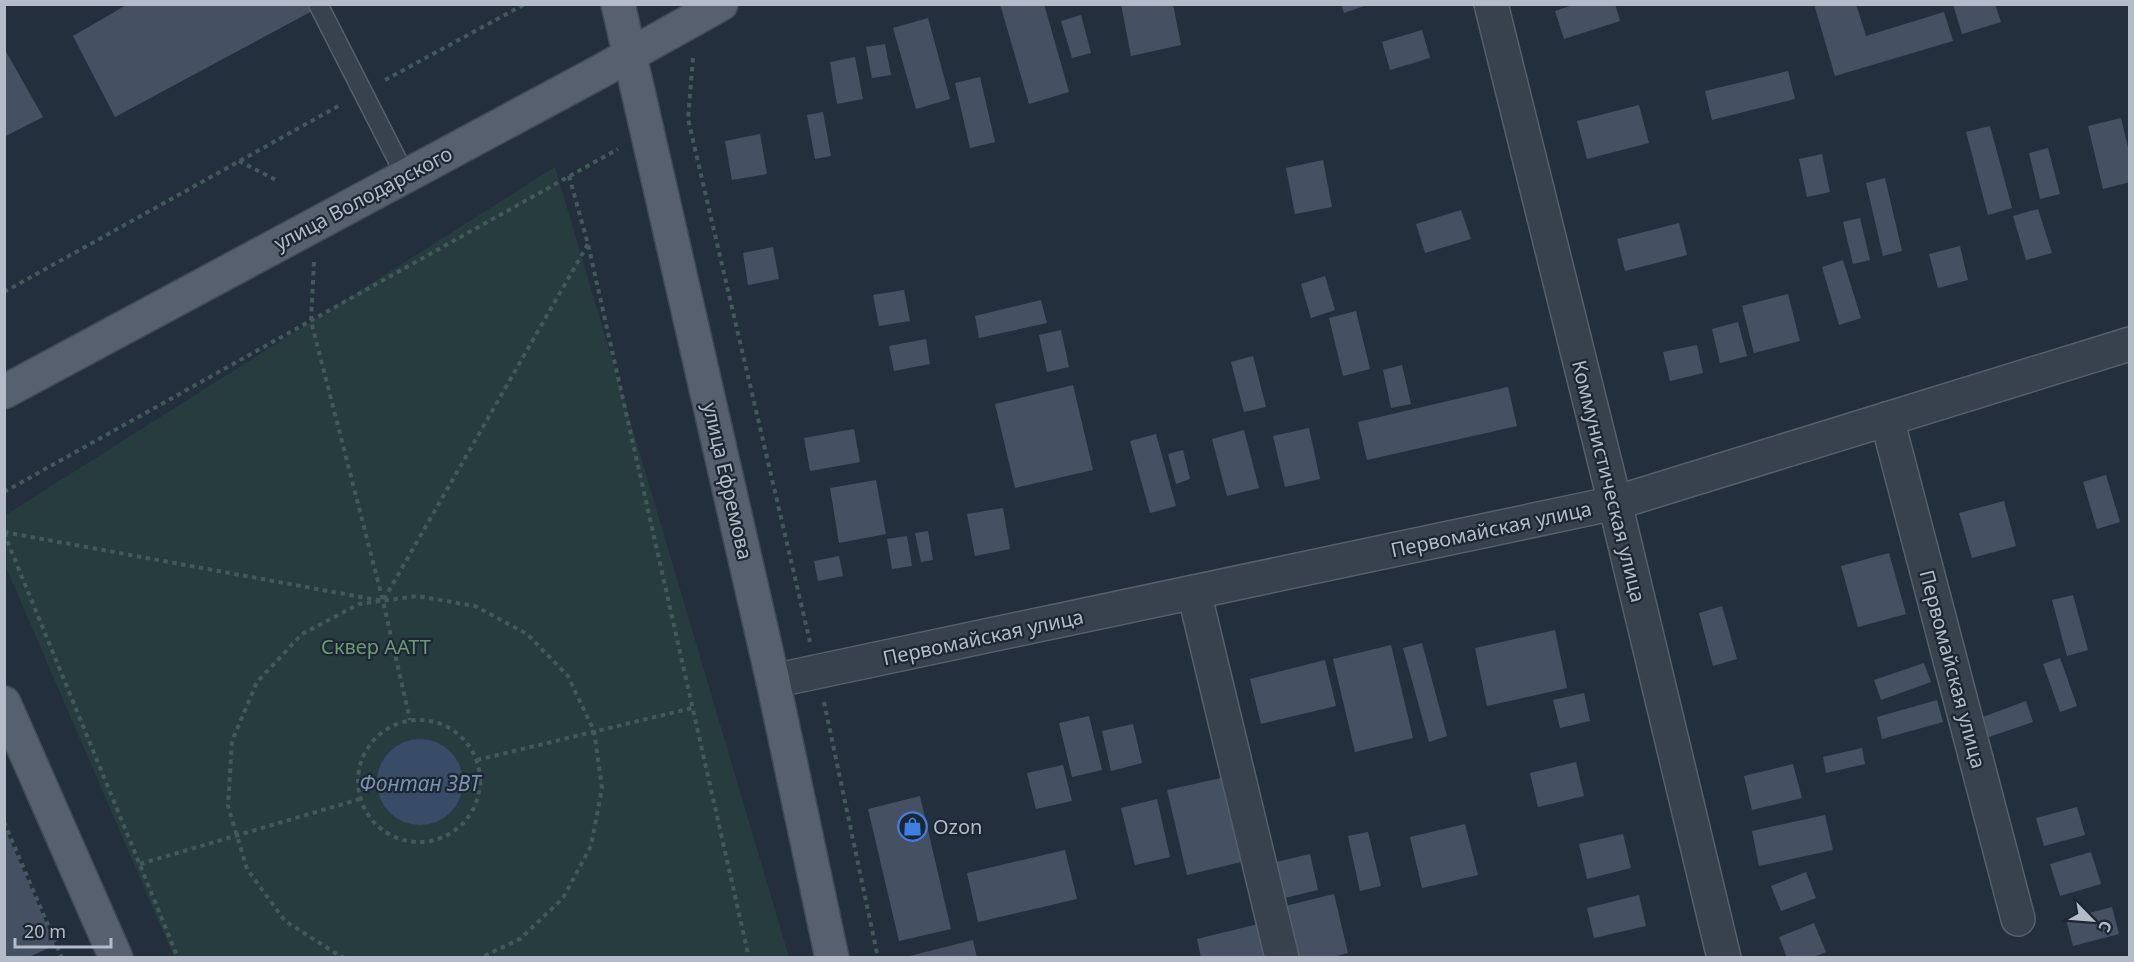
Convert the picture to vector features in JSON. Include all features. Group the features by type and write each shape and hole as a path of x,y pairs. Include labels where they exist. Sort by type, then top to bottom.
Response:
{"main road":[{"name":"улица Ефремова","path":"618,4 773,681 832,957"},
{"name":"улица Володарского","path":"4,392 721,4"},
{"path":"4,703 117,957"}],"street":[{"name":"Коммунистическая улица","path":"1491,4 1615,503 1724,957"},
{"name":"Первомайская улица","path":"773,681 1615,503 2130,344"},
{"name":"Первомайская улица","path":"1887,419 2018,919"},
{"path":"1194,592 1282,957"}],"lane":[{"path":"318,4 405,175"}],"path":[{"path":"4,292 525,4"},
{"path":"693,54 688,119 817,672 878,957"},
{"path":"4,492 615,150 688,119"},
{"path":"239,161 276,180"},
{"path":"569,176 588,244 749,957"},
{"path":"383,601 588,244"},
{"path":"314,258 310,321 383,601 410,720"},
{"path":"4,532 383,601"},
{"path":"4,532 178,957"},
{"path":"345,957 285,921 247,868 228,806 232,741 257,682 302,634 359,604 417,596 475,606 528,634 568,676 594,731 602,788 591,846 563,898 520,939 482,957"},
{"path":"477,760 692,708"},
{"path":"410,720 433,721 451,728 467,742 477,760 481,779 478,798 470,817 456,830 438,840 419,843 399,839 382,830 368,816 360,799 358,778 362,757 373,739 390,726 410,720"},
{"path":"140,864 360,799"},
{"path":"4,822 62,957"},
{"path":"482,957 489,957"}],"green space":[{"name":"Сквер ААТТ","path":"555,167 789,957 174,957 5,565 4,516"}],"water":[{"name":"Фонтан ЗВТ","path":"420,739 444,746 456,758 463,782 456,806 444,818 420,825 396,818 384,806 377,782 384,758 396,746"}],"building":[{"path":"128,4 314,4 316,9 115,117 73,36"},
{"path":"1000,4 1044,4 1069,92 1029,104"},
{"path":"1121,4 1173,4 1181,45 1131,56"},
{"path":"1341,4 1367,4 1367,5 1344,13"},
{"path":"1576,4 1615,4 1620,21 1564,39 1555,11"},
{"path":"1814,4 1856,4 1866,36 1944,12 1953,41 1835,76"},
{"path":"1953,4 1995,4 2001,22 1962,34"},
{"path":"1081,15 1091,53 1072,58 1061,21"},
{"path":"928,18 950,99 916,109 893,28"},
{"path":"1422,30 1430,58 1390,70 1382,42"},
{"path":"885,44 891,75 872,78 866,47"},
{"path":"4,48 43,117 4,137"},
{"path":"855,57 863,99 837,104 830,62"},
{"path":"1788,71 1795,99 1712,120 1705,91"},
{"path":"980,77 995,142 970,148 955,83"},
{"path":"1639,105 1649,143 1587,159 1577,121"},
{"path":"823,112 831,156 815,159 807,115"},
{"path":"2121,118 2130,156 2130,182 2103,189 2088,126"},
{"path":"1990,126 2012,208 1988,215 1966,132"},
{"path":"760,134 767,174 732,180 725,141"},
{"path":"2048,148 2060,194 2040,199 2029,153"},
{"path":"1822,154 1830,192 1807,197 1799,159"},
{"path":"1323,160 1332,207 1295,214 1286,168"},
{"path":"1885,178 1902,251 1883,256 1866,183"},
{"path":"2038,209 2052,253 2026,260 2013,216"},
{"path":"1461,210 1471,239 1425,253 1416,224"},
{"path":"1860,218 1870,260 1853,264 1843,222"},
{"path":"1679,223 1687,255 1625,271 1617,239"},
{"path":"1960,246 1968,280 1938,288 1929,254"},
{"path":"773,247 779,279 748,285 743,253"},
{"path":"1843,260 1861,318 1839,325 1822,267"},
{"path":"1325,276 1335,310 1311,318 1301,284"},
{"path":"904,290 910,321 879,326 873,295"},
{"path":"1788,294 1800,341 1754,353 1742,306"},
{"path":"1041,300 1047,323 979,338 975,316"},
{"path":"1356,311 1370,369 1343,376 1329,318"},
{"path":"1738,322 1747,356 1720,363 1712,329"},
{"path":"1061,330 1069,367 1047,372 1039,335"},
{"path":"926,339 930,364 894,371 889,346"},
{"path":"1697,345 1703,373 1670,381 1663,352"},
{"path":"1253,356 1266,407 1244,412 1231,362"},
{"path":"1402,365 1411,404 1391,408 1383,370"},
{"path":"1073,385 1093,470 1015,488 995,404"},
{"path":"1508,387 1517,426 1367,460 1358,422"},
{"path":"1309,428 1320,479 1285,487 1273,436"},
{"path":"854,429 860,462 810,471 804,438"},
{"path":"1244,430 1259,488 1227,496 1212,439"},
{"path":"1156,434 1176,506 1150,513 1130,441"},
{"path":"1183,450 1190,479 1176,484 1168,454"},
{"path":"2106,475 2120,522 2097,529 2083,482"},
{"path":"876,480 886,534 839,543 830,488"},
{"path":"2004,501 2016,546 1972,558 1959,513"},
{"path":"1003,508 1010,549 975,556 967,514"},
{"path":"928,531 933,560 921,562 915,533"},
{"path":"907,536 912,566 892,569 887,539"},
{"path":"1889,553 1906,614 1858,627 1841,566"},
{"path":"839,556 843,576 818,581 814,561"},
{"path":"2073,595 2088,650 2067,656 2052,600"},
{"path":"1722,606 1737,659 1713,666 1699,613"},
{"path":"1555,630 1567,688 1487,706 1475,648"},
{"path":"1422,643 1447,736 1429,742 1403,648"},
{"path":"1391,645 1413,738 1355,752 1333,659"},
{"path":"2060,658 2077,706 2060,712 2043,664"},
{"path":"1325,660 1336,706 1261,724 1250,679"},
{"path":"1924,663 1931,682 1881,700 1874,680"},
{"path":"1584,693 1590,721 1560,728 1553,700"},
{"path":"1937,700 1943,722 1882,739 1877,717"},
{"path":"2026,701 2033,722 1986,738 1980,718"},
{"path":"1089,716 1102,770 1072,777 1059,723"},
{"path":"1133,724 1142,763 1111,771 1102,731"},
{"path":"1862,748 1865,764 1826,773 1823,757"},
{"path":"1576,762 1584,796 1538,807 1530,773"},
{"path":"1793,764 1802,798 1752,810 1744,776"},
{"path":"1063,765 1072,801 1036,809 1027,773"},
{"path":"1221,778 1241,862 1187,875 1167,790"},
{"path":"920,796 951,929 899,941 868,809"},
{"path":"1157,799 1170,857 1135,865 1121,808"},
{"path":"2077,807 2085,835 2044,846 2036,818"},
{"path":"1825,815 1833,850 1759,866 1752,831"},
{"path":"1465,824 1478,875 1422,888 1410,837"},
{"path":"4,827 55,945 27,958 4,958"},
{"path":"1368,832 1381,886 1360,891 1348,836"},
{"path":"1623,834 1631,868 1587,879 1579,844"},
{"path":"1065,850 1077,899 978,922 967,873"},
{"path":"2091,852 2101,884 2060,896 2050,864"},
{"path":"1310,854 1318,890 1272,901 1264,865"},
{"path":"1806,872 1816,898 1781,911 1771,886"},
{"path":"1334,894 1348,953 1330,958 1297,958 1285,906"},
{"path":"1639,895 1646,926 1594,938 1587,908"},
{"path":"2112,907 2119,934 2073,946 2066,919"},
{"path":"1814,923 1826,952 1812,958 1787,958 1779,937"},
{"path":"1258,924 1266,955 1256,958 1201,958 1197,939"},
{"path":"973,940 977,958 906,958 906,957"}],"place":[{"name":"Ozon","path":"912,826"}]}
